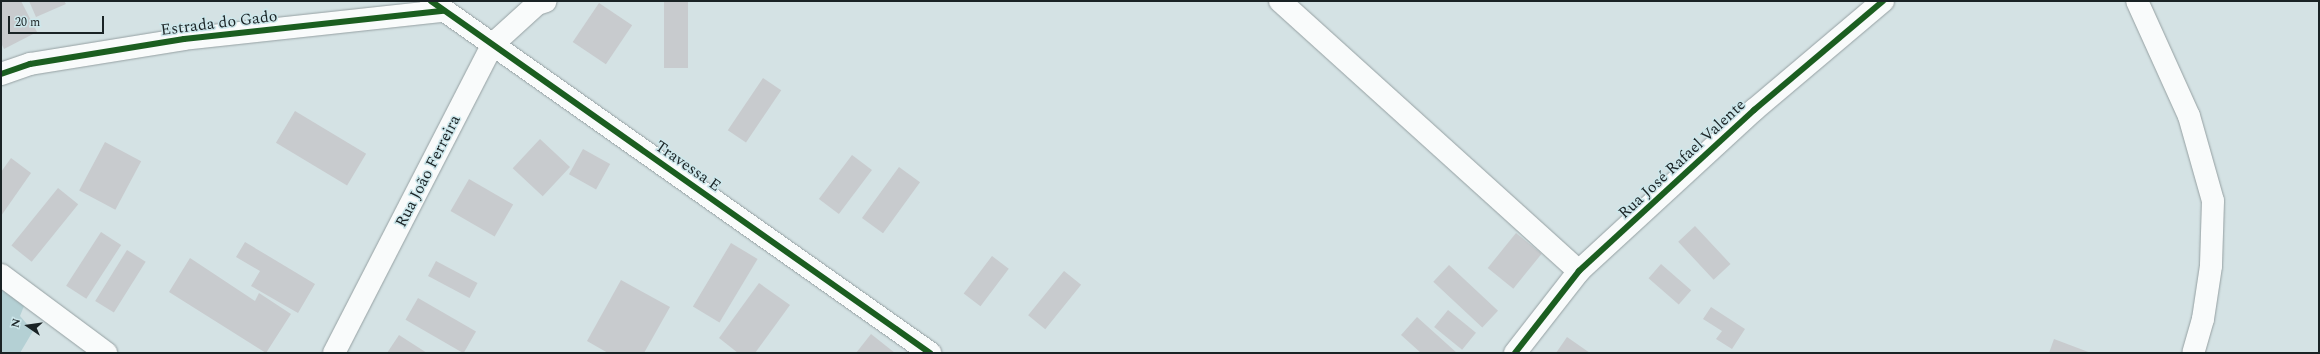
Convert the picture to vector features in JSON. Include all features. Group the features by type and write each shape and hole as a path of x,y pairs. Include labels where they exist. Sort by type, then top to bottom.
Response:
{"street":[{"path":"1280,1 1579,271"},
{"name":"Rua José Rafael Valente","path":"1515,353 1579,271 1754,110 1883,1"},
{"path":"2137,1 2189,116 2213,201 2210,266 2203,319 2193,353"},
{"name":"Rua João Ferreira","path":"334,353 493,44 540,2"},
{"name":"Travessa E","path":"437,6 930,353"},
{"name":"Estrada do Gado","path":"1,74 30,64 184,39 437,6"},
{"path":"1,275 106,353"}],"shaded area":[{"path":"1,282 26,301 20,316 33,331 20,353 1,353"}],"building":[{"path":"1,1 21,1 37,32 4,49 1,43"},
{"path":"29,1 64,1 66,4 36,17"},
{"path":"664,1 688,1 688,68 664,68"},
{"path":"599,3 632,25 606,64 573,42"},
{"path":"763,78 781,90 746,143 728,130"},
{"path":"295,111 366,154 347,185 276,143"},
{"path":"540,139 570,167 543,196 513,168"},
{"path":"105,142 141,161 115,210 79,191"},
{"path":"583,149 610,164 596,189 569,174"},
{"path":"852,155 872,170 839,214 819,199"},
{"path":"11,158 31,173 1,216 1,172"},
{"path":"899,167 920,182 883,233 862,218"},
{"path":"469,179 513,204 495,237 450,211"},
{"path":"58,188 78,204 32,262 11,246"},
{"path":"1695,226 1730,264 1714,280 1678,242"},
{"path":"101,232 121,245 86,299 66,286"},
{"path":"1516,233 1542,254 1513,289 1488,268"},
{"path":"245,242 315,284 298,313 251,286 260,271 236,257"},
{"path":"731,243 758,259 719,322 693,306"},
{"path":"127,250 146,262 114,313 95,301"},
{"path":"992,256 1009,269 980,306 964,294"},
{"path":"190,258 255,301 259,293 291,314 266,353 169,292"},
{"path":"436,261 477,283 470,298 428,276"},
{"path":"1661,264 1691,290 1679,305 1649,278"},
{"path":"1449,265 1498,311 1482,328 1433,282"},
{"path":"1064,271 1081,285 1045,329 1028,315"},
{"path":"621,280 670,307 644,353 608,353 587,341"},
{"path":"759,283 790,305 755,353 738,353 719,338"},
{"path":"418,298 476,332 463,353 406,320"},
{"path":"1711,307 1745,329 1732,349 1716,339 1722,331 1703,319"},
{"path":"1448,310 1476,333 1462,350 1434,327"},
{"path":"1417,317 1457,353 1421,353 1401,335"},
{"path":"871,334 895,353 856,353"},
{"path":"399,335 427,353 387,353"},
{"path":"1567,337 1590,353 1556,353"},
{"path":"2054,339 2091,353 2049,353"}],"cycle path":[{"path":"431,1 930,353"},
{"path":"1515,353 1579,271 1754,110 1883,1"},
{"path":"1,74 30,64 184,39 443,11"}]}
